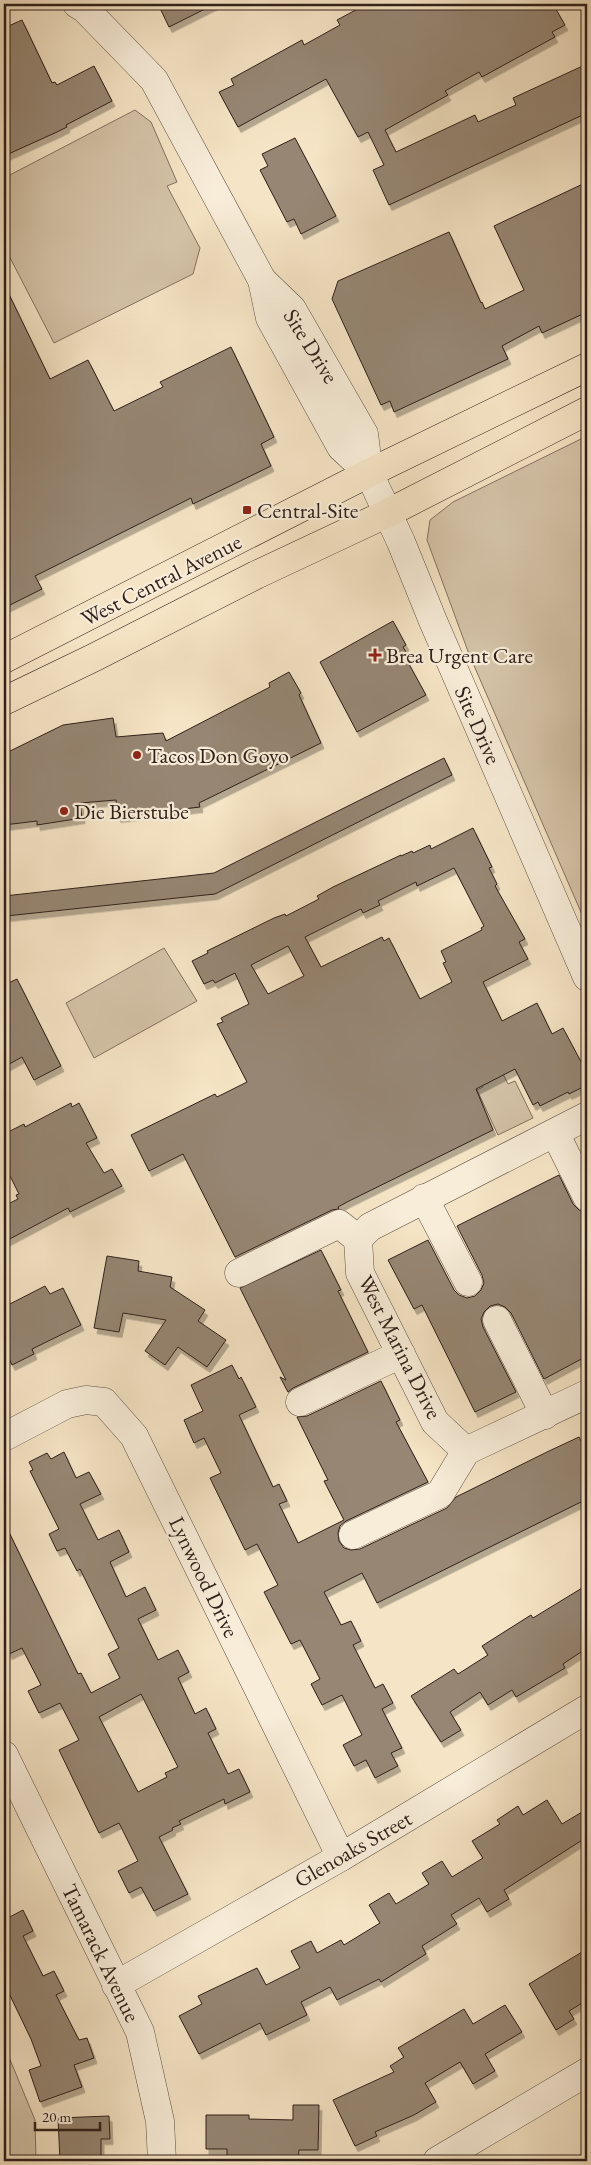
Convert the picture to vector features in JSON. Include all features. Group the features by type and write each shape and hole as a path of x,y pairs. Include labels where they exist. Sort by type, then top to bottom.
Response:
{"main road":[{"name":"West Central Avenue","path":"4,659 369,473 587,367"},
{"name":"West Central Avenue","path":"4,701 256,575 388,513 587,411"}],"street":[{"name":"Site Drive","path":"77,4 85,9 155,84 262,280 292,309 364,434 369,473 388,513 587,977"},
{"path":"239,1274 339,1224 358,1239 370,1227 587,1116"},
{"path":"555,1133 587,1198"},
{"path":"424,1198 468,1282"},
{"name":"West Marina Drive","path":"358,1239 360,1273 434,1422 466,1452"},
{"path":"497,1320 545,1415"},
{"path":"300,1402 401,1354"},
{"path":"353,1535 440,1494 466,1452 587,1394"},
{"name":"Lynwood Drive","path":"4,1437 67,1404 86,1400 104,1402 134,1436 340,1857"},
{"name":"Glenoaks Street","path":"116,1985 340,1857 587,1709"},
{"name":"Tamarack Avenue","path":"4,1755 140,2032 160,2121 162,2161"},
{"path":"436,2161 587,2072"}],"shaded area":[{"path":"135,110 151,122 177,182 167,186 200,248 193,274 54,343 4,246 4,178"},
{"path":"587,436 587,926 469,654 427,540 430,520 453,502"},
{"path":"164,948 197,1001 94,1058 66,1003"},
{"path":"494,1056 508,1084 515,1081 533,1118 498,1135 477,1090 483,1087 473,1066"},
{"path":"4,2045 35,2120 36,2161 4,2161"}],"building":[{"path":"158,4 215,4 169,27"},
{"path":"367,4 553,4 565,25 552,32 555,37 482,77 479,72 445,91 448,95 385,130 396,152 475,115 478,122 516,105 513,98 587,64 587,113 389,205 373,170 384,165 368,132 358,137 326,79 238,127 219,92 234,85 231,79 302,40 304,45 340,25 337,20"},
{"path":"22,20 52,83 55,82 57,85 94,66 112,101 66,125 67,127 4,156 4,28"},
{"path":"295,138 336,216 301,234 294,219 287,222 260,170 268,166 262,154"},
{"path":"587,182 587,312 542,333 539,326 502,346 508,359 394,412 390,401 381,405 332,299 338,281 449,232 485,309 524,290 494,226"},
{"path":"4,284 50,379 88,360 114,411 163,387 160,382 231,347 274,437 261,444 271,466 193,504 191,498 35,576 42,589 4,608"},
{"path":"393,621 406,645 403,647 407,654 404,655 426,695 357,732 320,662"},
{"path":"289,672 301,693 299,695 321,743 199,803 200,807 118,817 116,800 80,803 82,818 37,825 37,821 4,825 4,754 63,725 113,718 116,737 163,733 166,741 270,687 269,683"},
{"path":"444,758 452,775 215,894 6,916 4,896 214,873"},
{"path":"473,828 492,867 489,868 497,884 495,886 525,939 519,942 528,959 483,982 502,1021 537,1003 552,1034 563,1028 587,1073 587,1085 540,1106 538,1102 533,1105 515,1069 476,1089 493,1130 347,1202 338,1207 339,1209 332,1210 235,1257 183,1154 149,1171 131,1135 215,1094 217,1097 247,1082 217,1024 223,1022 221,1018 249,1004 235,973 215,983 213,980 204,984 192,961 208,953 207,951 274,918 285,914 286,916 319,899 317,896 333,887 401,855 412,851 413,853 430,845 431,849","holes":["454,868 484,926 481,928 482,930 441,951 446,962 443,963 452,982 420,999 389,938 384,941 382,937 321,967 305,937 361,909 363,913 380,905 378,901 416,882 417,886","288,946 304,976 268,994 251,965"]},
{"path":"17,979 61,1066 34,1080 22,1057 4,1067 4,985"},
{"path":"71,1103 72,1107 79,1103 97,1138 86,1143 104,1173 112,1169 122,1186 70,1212 68,1208 4,1242 4,1206 18,1199 16,1195 19,1194 4,1164 4,1134 24,1124 25,1127"},
{"path":"559,1175 573,1204 579,1210 587,1212 587,1348 584,1350 587,1356 544,1379 511,1313 505,1307 498,1304 490,1306 484,1312 481,1319 483,1327 516,1392 475,1412 422,1305 414,1309 388,1260 428,1240 454,1290 459,1295 467,1298 475,1296 481,1290 484,1283 482,1275 457,1226"},
{"path":"321,1250 341,1290 338,1291 368,1352 288,1392 280,1377 286,1380 240,1288"},
{"path":"107,1256 139,1261 138,1271 172,1277 170,1287 205,1310 198,1321 226,1340 207,1367 178,1347 165,1365 145,1351 166,1320 123,1313 119,1332 94,1328"},
{"path":"45,1286 50,1294 63,1288 81,1325 32,1349 34,1354 12,1365 4,1348 4,1307"},
{"path":"232,1365 239,1379 241,1377 256,1407 239,1415 273,1487 279,1484 287,1501 279,1504 298,1543 344,1520 324,1481 328,1480 297,1417 307,1416 381,1381 400,1420 396,1422 428,1482 346,1521 340,1526 338,1533 339,1541 344,1548 351,1550 360,1549 447,1508 456,1497 549,1451 579,1437 581,1441 587,1437 587,1499 377,1603 362,1573 324,1592 341,1625 351,1621 361,1641 353,1645 375,1688 383,1684 393,1703 382,1709 402,1748 391,1753 398,1766 375,1778 366,1760 354,1766 343,1745 362,1735 342,1695 322,1705 311,1684 320,1679 300,1640 291,1644 264,1592 278,1585 257,1544 245,1550 210,1478 221,1473 204,1438 194,1443 184,1420 203,1411 191,1385"},
{"path":"64,1452 76,1478 89,1472 101,1494 80,1504 98,1540 119,1530 129,1552 110,1562 126,1597 145,1587 156,1610 138,1619 158,1660 178,1650 189,1672 178,1678 195,1714 206,1708 216,1729 208,1733 228,1774 239,1769 250,1792 225,1804 224,1799 179,1821 181,1824 159,1837 188,1894 154,1911 141,1887 129,1893 118,1871 138,1861 119,1823 99,1833 59,1750 79,1740 60,1703 39,1713 28,1691 41,1685 22,1648 9,1654 4,1642 4,1522 78,1674 81,1673 91,1693 120,1678 108,1654 119,1648 80,1569 77,1571 65,1548 57,1551 49,1534 59,1529 30,1471 33,1470 29,1462 47,1453 51,1459","holes":["141,1694 178,1767 165,1773 167,1777 138,1792 99,1717"]},
{"path":"587,1585 587,1648 563,1664 565,1668 516,1697 512,1690 488,1705 480,1692 450,1712 461,1730 441,1742 411,1696 454,1669 458,1674 488,1655 482,1646 531,1615 533,1618"},
{"path":"547,1800 562,1824 587,1809 587,1837 504,1890 509,1899 487,1912 479,1898 451,1915 457,1924 422,1946 426,1954 381,1982 379,1979 337,2000 330,1987 301,2002 307,2015 266,2035 260,2023 199,2054 179,2016 202,2004 198,1996 257,1968 266,1985 300,1968 291,1951 311,1941 317,1953 341,1940 344,1945 380,1923 369,1905 389,1893 396,1904 429,1884 422,1873 442,1861 452,1877 483,1858 472,1841 500,1824 497,1820 518,1806 523,1815"},
{"path":"23,1910 33,1931 23,1936 43,1976 54,1971 64,1991 56,1995 79,2040 87,2038 94,2058 74,2065 82,2087 40,2102 29,2070 41,2066 31,2039 4,1983 4,1920"},
{"path":"587,1949 587,2000 569,2011 574,2019 556,2030 529,1984"},
{"path":"505,2005 522,2032 485,2054 495,2071 473,2084 460,2062 425,2083 436,2102 414,2115 375,2132 377,2136 355,2146 333,2100 394,2072 390,2066 404,2057 398,2048 464,2009 473,2024"},
{"path":"293,2105 319,2105 318,2150 299,2150 298,2161 227,2161 227,2149 206,2149 206,2115 249,2115 249,2119 293,2120"},
{"path":"109,2116 110,2139 101,2139 101,2161 60,2161 58,2118"}],"place":[{"name":"Central-Site","path":"247,510"},
{"name":"Brea Urgent Care","path":"375,655"},
{"name":"Tacos Don Goyo","path":"137,755"},
{"name":"Die Bierstube","path":"64,811"}]}
